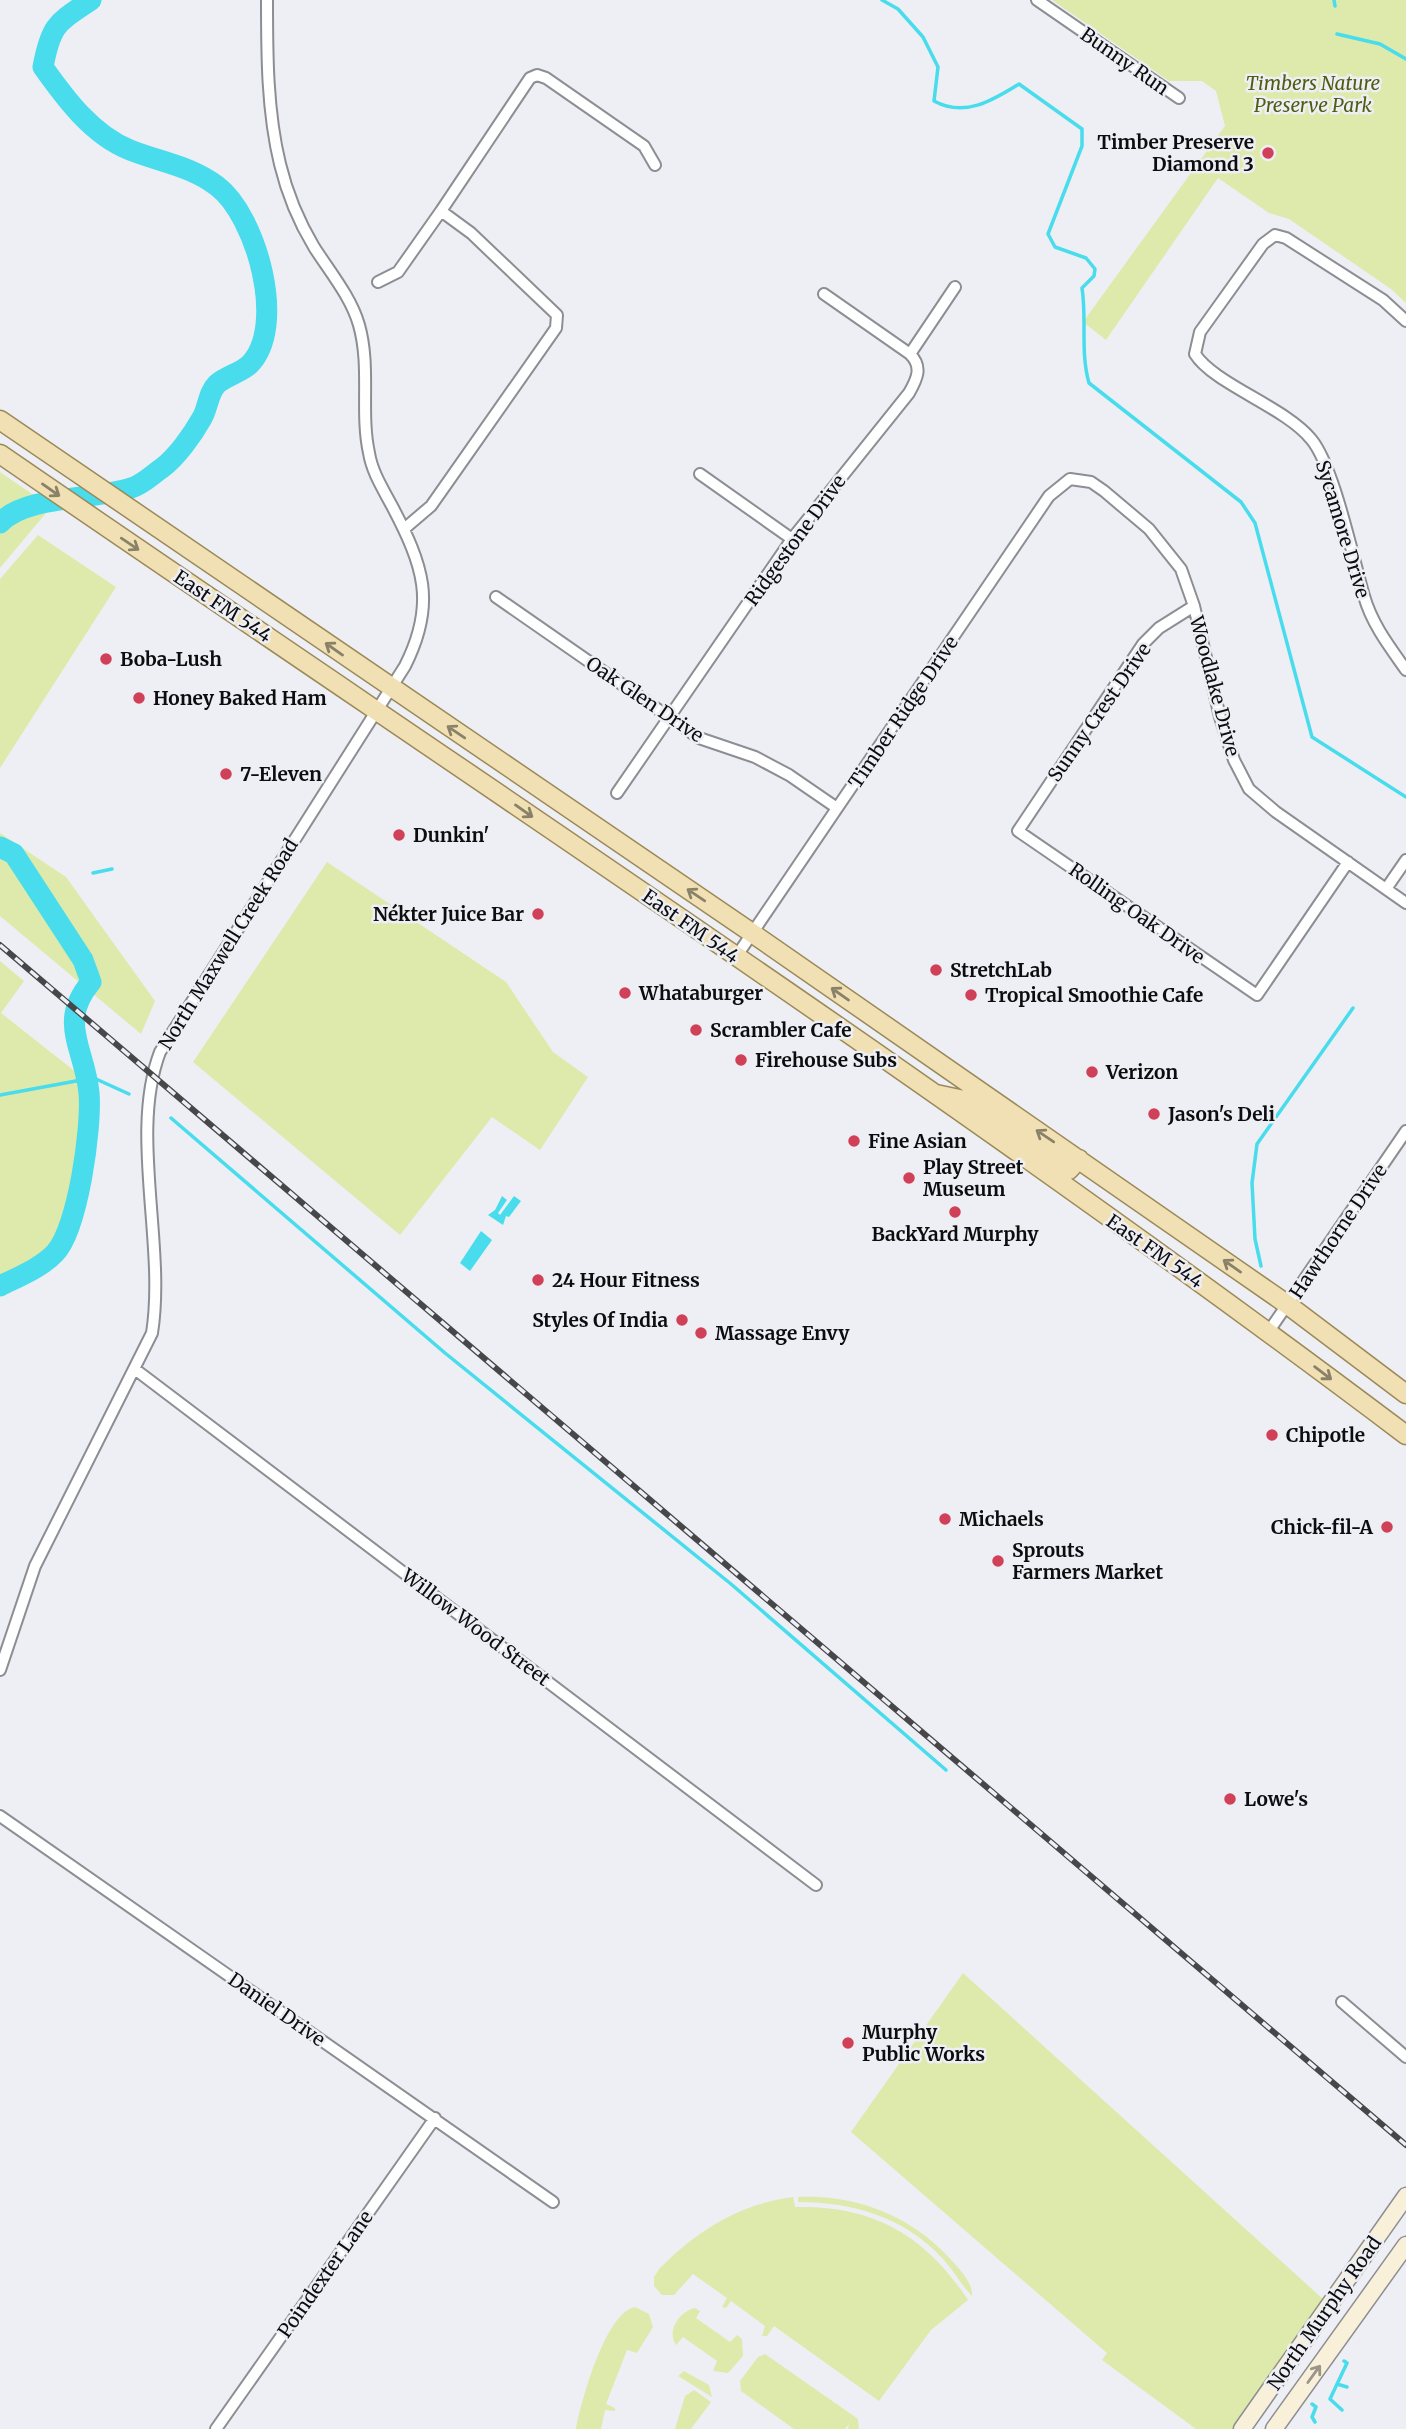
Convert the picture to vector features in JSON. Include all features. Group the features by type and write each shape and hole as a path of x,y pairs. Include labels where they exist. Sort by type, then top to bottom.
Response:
{"main road":[{"name":"East FM 544","path":"0,420 1079,1159 1287,1305 1406,1394"},
{"name":"East FM 544","path":"0,454 736,957 1269,1331 1406,1435"},
{"path":"929,1093 964,1100 1069,1170 1079,1159"},
{"name":"North Murphy Road","path":"1242,2429 1406,2196"},
{"name":"North Murphy Road","path":"1274,2429 1406,2245"}],"street":[{"name":"North Maxwell Creek Road","path":"0,1670 35,1566 136,1370 152,1333 156,1298 148,1101 162,1045 416,645 425,601 420,568 404,530 374,473 368,451 366,387 359,326 345,293 312,244 289,195 279,162 272,119 267,0"},
{"name":"Bunny Run","path":"1037,0 1179,98"},
{"path":"378,282 398,272 530,78 537,75 546,78 644,146 655,164"},
{"path":"404,530 431,506 556,328 557,315 471,233 441,211"},
{"name":"Sycamore Drive","path":"1406,321 1383,300 1286,238 1275,235 1263,244 1200,332 1195,354 1208,368 1285,418 1312,439 1326,468 1370,614 1406,670"},
{"path":"824,294 910,354 955,287"},
{"name":"Ridgestone Drive","path":"617,793 792,539 909,393 918,370 916,359 910,354"},
{"path":"700,474 792,539"},
{"name":"Timber Ridge Drive","path":"736,957 1049,496 1060,484 1070,479 1078,479"},
{"name":"Woodlake Drive","path":"1078,479 1091,482 1104,491 1149,529 1181,569 1194,606 1220,718 1234,760 1249,789 1276,812 1406,903"},
{"name":"Oak Glen Drive","path":"496,597 699,738 755,757 789,775 837,808"},
{"name":"Sunny Crest Drive","path":"1018,831 1143,644 1159,628 1194,606"},
{"name":"Rolling Oak Drive","path":"1018,831 1257,995 1348,862"},
{"path":"1386,889 1406,860"},
{"name":"Hawthorne Drive","path":"1269,1331 1406,1131"},
{"name":"Willow Wood Street","path":"136,1370 816,1885"},
{"name":"Daniel Drive","path":"0,1816 553,2202"},
{"path":"1342,2002 1406,2057"},
{"name":"Poindexter Lane","path":"216,2429 435,2118"}],"green space":[{"name":"Timbers Nature Preserve Park","path":"1052,0 1406,0 1406,303 1391,289 1289,219 1269,213 1218,178 1106,340 1083,322 1225,126 1216,91 1202,81 1169,81"},
{"path":"0,472 51,507 0,568"},
{"path":"38,535 116,587 0,768 0,579"},
{"path":"0,833 66,877 155,1001 141,1034 0,916"},
{"path":"327,862 506,982 553,1052 588,1077 540,1150 492,1117 400,1235 193,1062"},
{"path":"0,961 24,981 1,1013 86,1080 89,1093 83,1181 67,1231 56,1252 0,1286"},
{"path":"963,1973 1324,2300 1233,2429 1196,2429 1102,2360 1107,2353 851,2132"},
{"path":"793,2197 795,2207 849,2212 873,2218 895,2228 934,2258 968,2300 931,2330 879,2401 774,2326 767,2336 762,2336 765,2326 731,2301 726,2308 722,2307 727,2298 693,2274 674,2295 662,2295 654,2286 654,2277 674,2254 720,2221 755,2206"},
{"path":"798,2197 820,2197 863,2204 903,2221 938,2247 954,2263 969,2283 972,2296 946,2262 927,2244 894,2222 858,2209 798,2202"},
{"path":"635,2307 649,2314 653,2327 637,2353 627,2350 606,2404 615,2408 615,2411 605,2410 601,2429 576,2429 589,2380 604,2341 624,2313"},
{"path":"695,2308 700,2311 696,2318 730,2342 737,2335 742,2339 743,2356 728,2373 713,2371 717,2361 683,2337 676,2345 673,2340 676,2322 684,2313"},
{"path":"765,2354 858,2419 859,2429 848,2429 849,2424 845,2429 794,2429 741,2391 740,2381 758,2357"},
{"path":"684,2371 709,2385 712,2397 678,2376"},
{"path":"694,2390 711,2402 691,2429 675,2429 685,2396"}],"water":[{"path":"502,1196 507,1200 498,1213 500,1215 514,1196 521,1201 509,1217 506,1216 503,1225 488,1215 495,1210"},
{"path":"481,1231 492,1240 470,1271 460,1263"}],"waterway":[{"path":"0,523 26,507 116,492 135,487 147,479 179,452 202,418 217,384 249,365 260,348 266,325 266,299 255,245 231,200 207,179 130,150 103,135 70,103 43,67 49,42 57,26 91,0"},
{"path":"882,0 898,9 923,37 938,67 934,101 945,106 968,107 989,101 1019,84 1082,129 1082,146 1048,234 1055,247 1086,258 1095,269 1094,276 1082,288 1085,359 1089,383 1241,502 1255,523 1312,737 1406,797"},
{"path":"1334,0 1335,6"},
{"path":"1337,34 1380,44 1406,59"},
{"path":"0,847 14,854 83,960 91,982 81,996 74,1023 89,1093 86,1152 77,1201 63,1241 55,1253 29,1272 0,1286"},
{"path":"93,873 112,869"},
{"path":"1261,1266 1255,1239 1252,1183 1257,1144 1353,1008"},
{"path":"0,1095 76,1081 85,1074 129,1094"},
{"path":"171,1118 445,1353 731,1584 946,1770"},
{"path":"1342,2410 1330,2399 1347,2363 1344,2361"},
{"path":"1337,2384 1347,2387"},
{"path":"1312,2404 1316,2407 1312,2417 1315,2422"}],"railway":[{"path":"0,945 1406,2145"}],"place":[{"name":"Timber Preserve Diamond 3","path":"1268,153"},
{"name":"Boba-Lush","path":"106,659"},
{"name":"Honey Baked Ham","path":"139,698"},
{"name":"7-Eleven","path":"226,774"},
{"name":"Dunkin'","path":"399,835"},
{"name":"Nékter Juice Bar","path":"538,914"},
{"name":"StretchLab","path":"936,970"},
{"name":"Whataburger","path":"625,993"},
{"name":"Tropical Smoothie Cafe","path":"971,995"},
{"name":"Scrambler Cafe","path":"696,1030"},
{"name":"Firehouse Subs","path":"741,1060"},
{"name":"Verizon","path":"1092,1072"},
{"name":"Jason's Deli","path":"1154,1114"},
{"name":"Fine Asian","path":"854,1141"},
{"name":"Play Street Museum","path":"909,1178"},
{"name":"BackYard Murphy","path":"955,1212"},
{"name":"24 Hour Fitness","path":"538,1280"},
{"name":"Styles Of India","path":"682,1320"},
{"name":"Massage Envy","path":"701,1333"},
{"name":"Chipotle","path":"1272,1435"},
{"name":"Michaels","path":"945,1519"},
{"name":"Chick-fil-A","path":"1387,1527"},
{"name":"Sprouts Farmers Market","path":"998,1561"},
{"name":"Lowe's","path":"1230,1799"},
{"name":"Murphy Public Works","path":"848,2043"}]}
